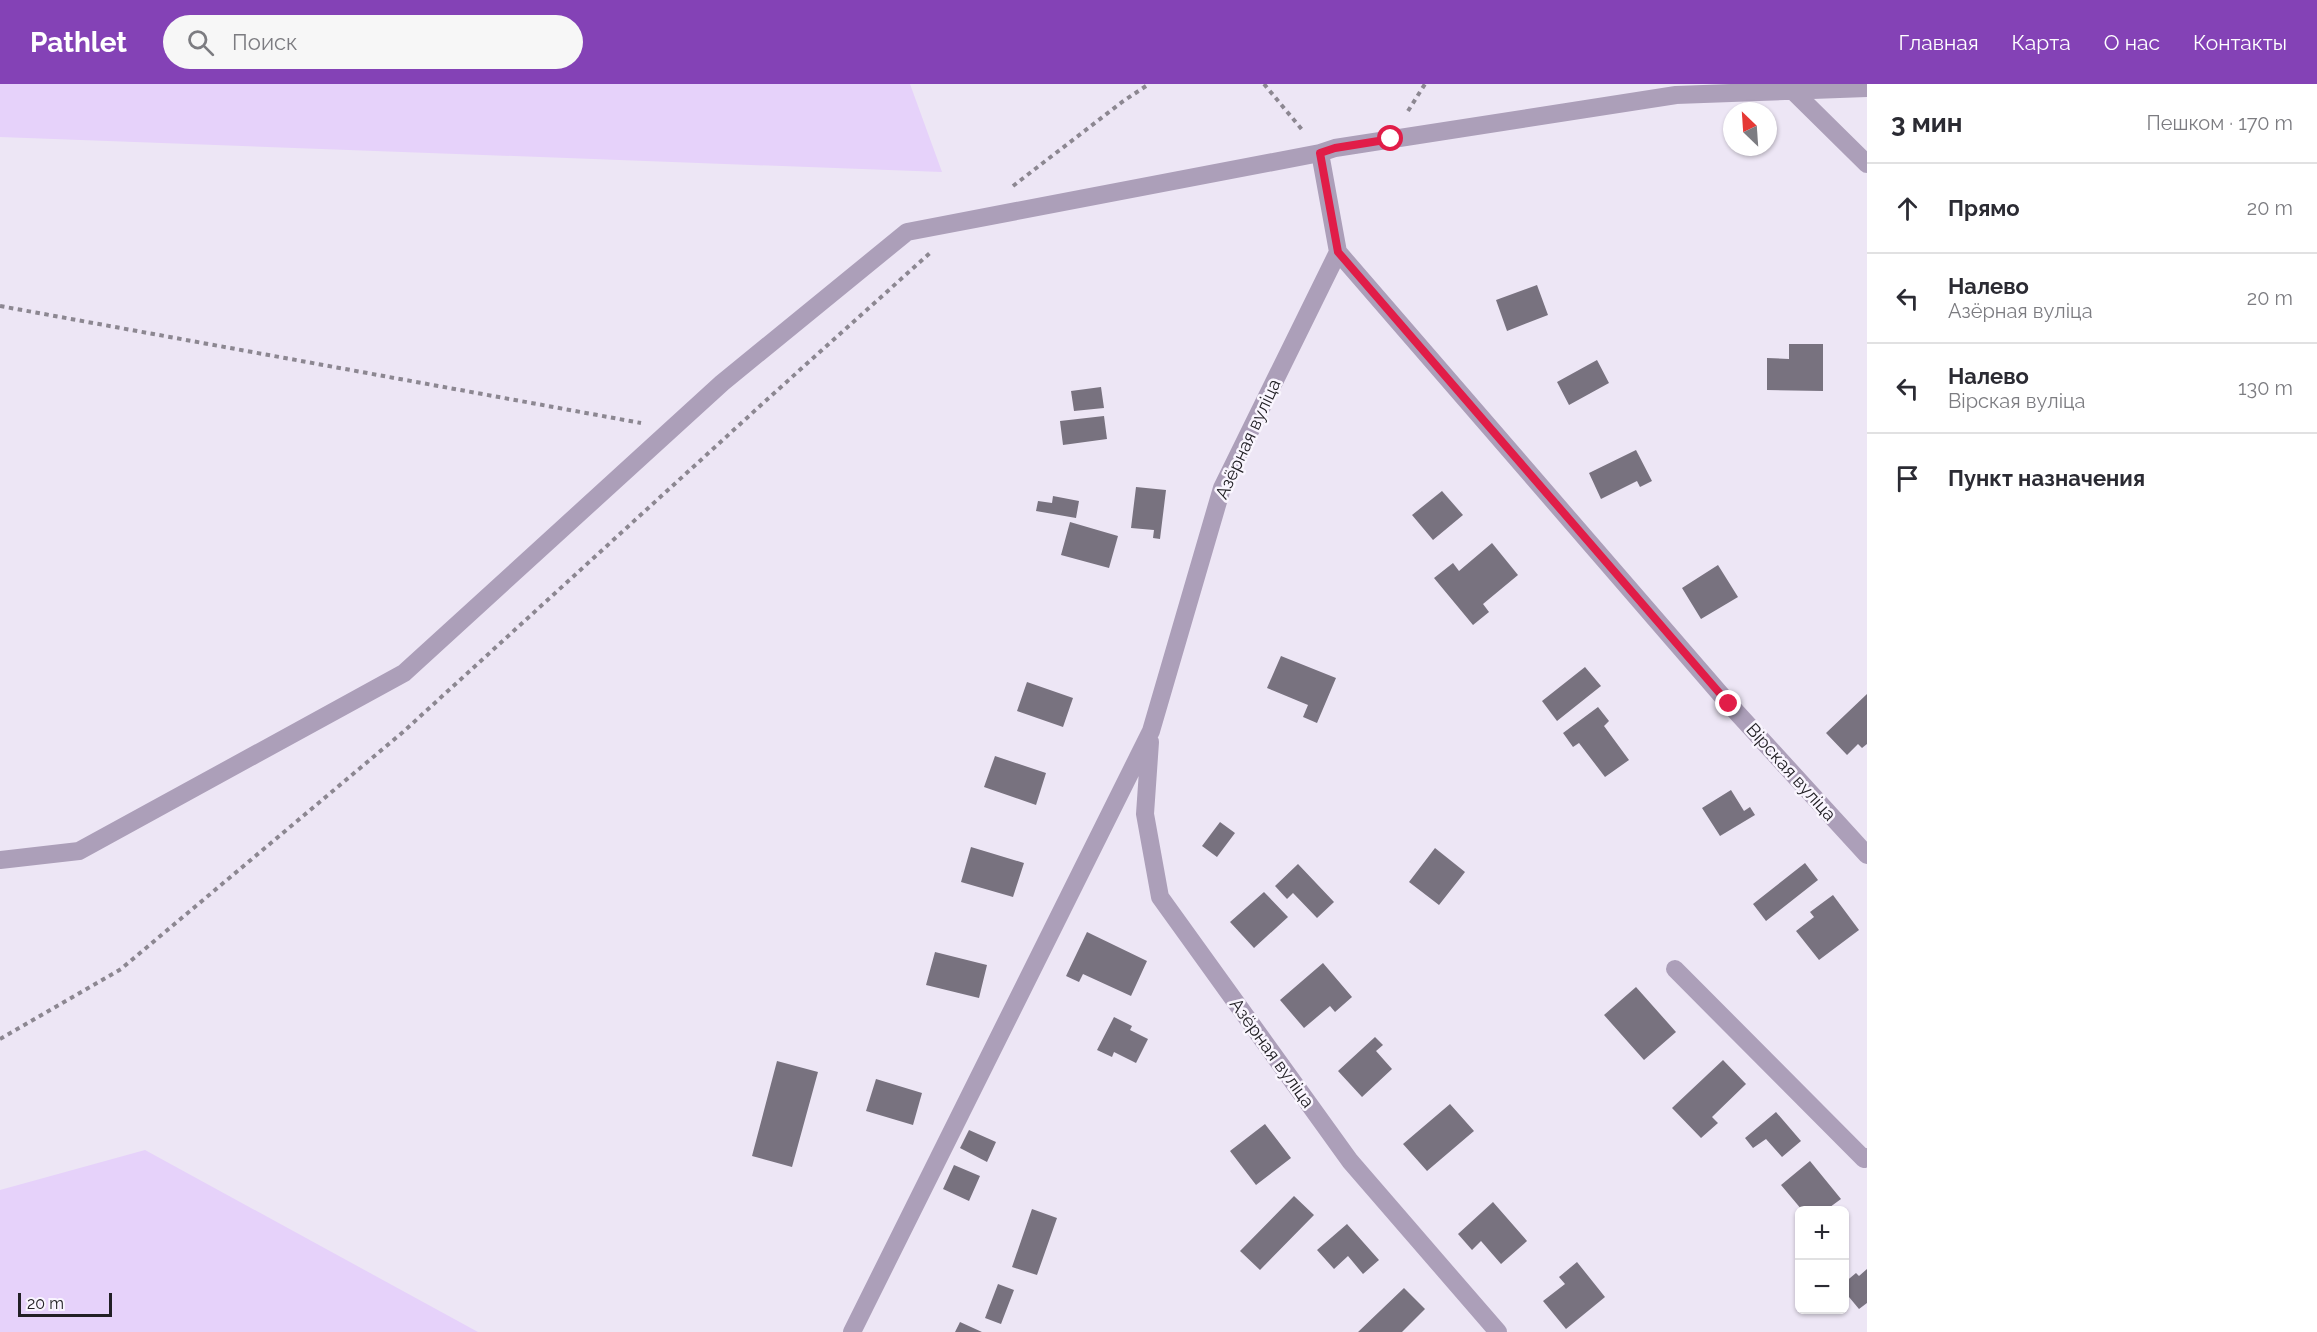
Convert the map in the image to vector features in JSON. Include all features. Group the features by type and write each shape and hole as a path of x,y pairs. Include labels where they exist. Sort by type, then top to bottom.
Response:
{"street":[{"path":"0,860 79,851 404,673 722,383 907,232 1320,153 1335,148 1676,95 1867,88"},
{"path":"1793,90 1867,164"},
{"path":"1320,153 1338,252"},
{"name":"Азёрная вуліца","path":"852,1332 1151,731 1222,488 1338,252"},
{"name":"Вірская вуліца","path":"1338,252 1729,704 1867,855"},
{"name":"Азёрная вуліца","path":"1151,731 1145,814 1160,897 1350,1161 1498,1332"},
{"path":"1675,969 1866,1160"}],"path":[{"path":"1004,192 1149,84"},
{"path":"1264,84 1320,153"},
{"path":"0,1039 121,969 384,747 932,252"},
{"path":"0,306 671,429"}],"shaded area":[{"path":"0,84 910,84 942,172 0,137"},
{"path":"145,1150 478,1332 0,1332 0,1190"}],"building":[{"path":"1537,285 1548,315 1507,331 1496,300"},
{"path":"1789,344 1823,344 1823,391 1767,390 1767,358 1789,359"},
{"path":"1597,360 1609,383 1569,405 1557,382"},
{"path":"1101,387 1104,408 1074,411 1071,391"},
{"path":"1104,416 1107,439 1063,445 1060,421"},
{"path":"1636,450 1652,481 1640,487 1637,481 1601,499 1589,473"},
{"path":"1136,487 1166,490 1160,539 1153,538 1154,530 1131,528"},
{"path":"1442,491 1463,515 1433,540 1412,515"},
{"path":"1053,496 1079,501 1076,518 1036,511 1038,501 1052,503"},
{"path":"1070,522 1118,536 1109,568 1061,555"},
{"path":"1492,543 1518,575 1483,604 1489,612 1473,625 1434,578 1453,563 1459,571"},
{"path":"1718,565 1738,597 1701,619 1682,588"},
{"path":"1281,656 1336,678 1317,723 1303,717 1308,705 1267,688"},
{"path":"1585,667 1601,686 1557,721 1542,701"},
{"path":"1027,682 1073,698 1063,727 1017,711"},
{"path":"1867,694 1867,744 1862,748 1858,744 1847,755 1826,733"},
{"path":"1598,707 1609,721 1604,726 1629,760 1605,777 1579,743 1573,747 1563,733"},
{"path":"995,756 1046,773 1036,805 984,787"},
{"path":"1731,790 1744,811 1750,807 1755,815 1720,836 1702,808"},
{"path":"1220,822 1235,833 1217,857 1202,846"},
{"path":"971,847 1024,863 1013,897 961,882"},
{"path":"1435,848 1465,872 1439,905 1409,882"},
{"path":"1805,863 1818,880 1766,921 1753,904"},
{"path":"1298,864 1334,902 1317,918 1293,893 1287,899 1275,886"},
{"path":"1264,892 1288,917 1254,948 1230,922"},
{"path":"1833,895 1859,930 1819,960 1796,931 1814,917 1810,912"},
{"path":"1087,932 1147,961 1131,996 1083,974 1079,982 1066,976"},
{"path":"935,952 987,965 979,998 926,985"},
{"path":"1323,963 1352,997 1335,1012 1330,1006 1304,1028 1280,1000"},
{"path":"1636,987 1676,1032 1644,1060 1604,1015"},
{"path":"1114,1017 1132,1026 1130,1030 1148,1039 1136,1063 1114,1052 1112,1057 1097,1050"},
{"path":"1375,1037 1383,1045 1376,1051 1392,1069 1362,1097 1338,1071"},
{"path":"1723,1060 1746,1084 1712,1117 1718,1123 1701,1138 1672,1108"},
{"path":"777,1061 818,1072 792,1167 752,1156"},
{"path":"876,1079 922,1093 913,1125 866,1111"},
{"path":"1450,1104 1474,1131 1427,1171 1403,1144"},
{"path":"1776,1112 1801,1141 1782,1157 1766,1139 1753,1148 1745,1138"},
{"path":"1265,1124 1291,1158 1256,1185 1230,1151"},
{"path":"969,1130 996,1142 987,1162 960,1148"},
{"path":"1810,1161 1841,1199 1831,1206 1799,1206 1781,1185"},
{"path":"954,1165 980,1176 969,1201 943,1189"},
{"path":"1294,1196 1314,1215 1260,1270 1240,1251"},
{"path":"1493,1202 1527,1241 1501,1264 1481,1241 1472,1250 1458,1234"},
{"path":"1032,1209 1057,1218 1037,1275 1012,1267"},
{"path":"1347,1224 1379,1260 1363,1274 1348,1256 1334,1269 1317,1250"},
{"path":"1577,1262 1605,1297 1566,1329 1543,1301 1565,1284 1559,1277"},
{"path":"1867,1269 1867,1303 1859,1309 1849,1297 1849,1279 1856,1273 1859,1276"},
{"path":"998,1284 1014,1290 1001,1324 985,1318"},
{"path":"1404,1288 1425,1309 1402,1332 1358,1332"},
{"path":"960,1322 982,1332 955,1332"}],"route":[{"path":"1391,139 1335,148 1320,153 1338,252 1729,704"}]}
